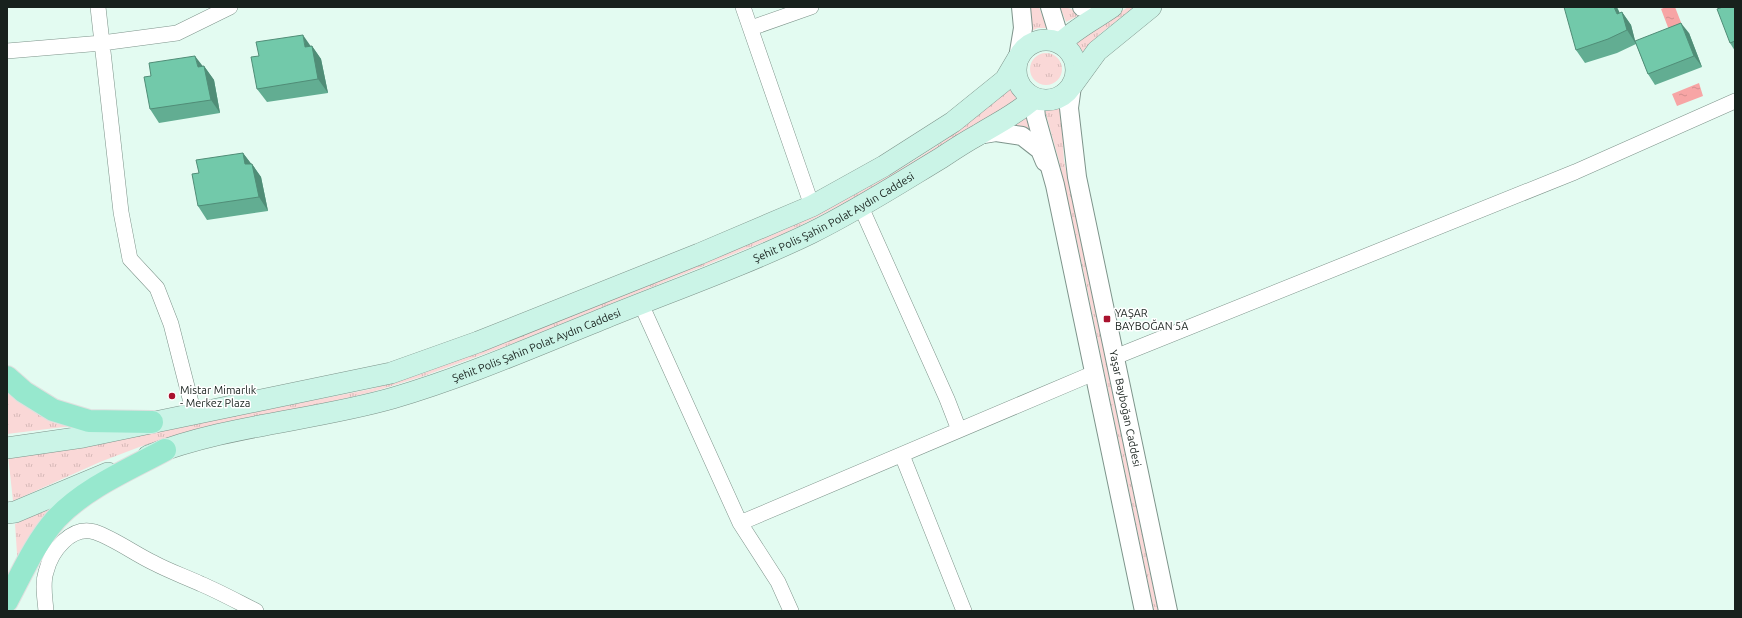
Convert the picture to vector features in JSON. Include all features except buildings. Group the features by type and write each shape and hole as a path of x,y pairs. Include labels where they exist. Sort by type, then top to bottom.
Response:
{"main road":[{"path":"1061,43 1072,32 1093,21 1112,7"},
{"path":"1072,86 1076,77 1076,66 1073,56 1061,43 1049,40 1039,40 1030,44 1023,50 1018,58 1016,68 1018,82 1026,93 1034,98 1045,100 1055,99 1064,94 1072,86 1097,51 1151,7"},
{"name":"Şehit Polis Şahin Polat Aydın Caddesi","path":"7,448 83,437 391,373 575,304 812,206 884,166 953,122 1005,80 1018,58"},
{"name":"Şehit Polis Şahin Polat Aydın Caddesi","path":"7,513 15,512 165,450 240,430 336,412 392,398 447,380 641,304 757,257 809,234 860,207 977,135 1021,110 1034,98"},
{"path":"7,377 24,392 53,410 89,421 152,422"},
{"path":"7,601 39,542 57,519 89,491 165,450"}],"street":[{"path":"98,7 121,212 130,259 157,288 171,324 194,414"},
{"path":"7,51 102,43 177,33 230,7"},
{"path":"743,7 812,206"},
{"path":"750,28 811,7"},
{"path":"1018,58 1023,28 1021,7"},
{"path":"1050,7 1061,43"},
{"path":"1082,7 1102,7"},
{"name":"Yaşar Bayboğan Caddesi","path":"1072,86 1070,108 1077,177 1140,469 1168,611"},
{"path":"1034,98 1036,117 1055,185 1144,611"},
{"path":"1115,356 1575,172 1735,101"},
{"path":"977,135 996,132 1022,136 1040,150 1055,185"},
{"path":"860,207 947,399 959,430"},
{"path":"641,304 740,523 778,582 792,611"},
{"path":"740,523 902,456 959,430 1094,373"},
{"path":"902,456 964,611"},
{"path":"46,611 44,587 50,559 66,539 75,533 85,531 101,535 154,564 202,584 256,611"}],"green space":[{"path":"1031,7 1039,7 1047,28 1038,28 1031,31"},
{"path":"1060,7 1066,8 1085,12 1066,22"},
{"path":"1128,7 1134,7 1101,33 1080,54 1074,40 1097,28"},
{"path":"1043,53 1049,53 1058,57 1062,69 1058,81 1049,85 1043,85 1034,81 1030,72 1030,66 1034,57"},
{"path":"1010,87 1019,100 873,187 783,234 509,345 421,377 372,392 325,403 205,427 142,446 100,462 13,501 8,455 204,422 371,389 421,374 508,341 782,231 872,185 931,150 959,130"},
{"path":"1061,106 1064,160 1158,611 1154,611 1083,269 1059,161 1045,111"},
{"path":"1026,118 1035,141 1004,130"},
{"path":"7,385 80,425 7,434"},
{"path":"68,500 18,568 15,524"}],"water":[{"path":"1666,7 1675,7 1682,25 1669,30 1661,9"},
{"path":"1699,83 1703,96 1677,106 1672,94"}],"place":[{"name":"YAŞAR BAYBOĞAN 5A","path":"1107,319"},
{"name":"Mistar Mimarlık - Merkez Plaza","path":"172,396"}]}
